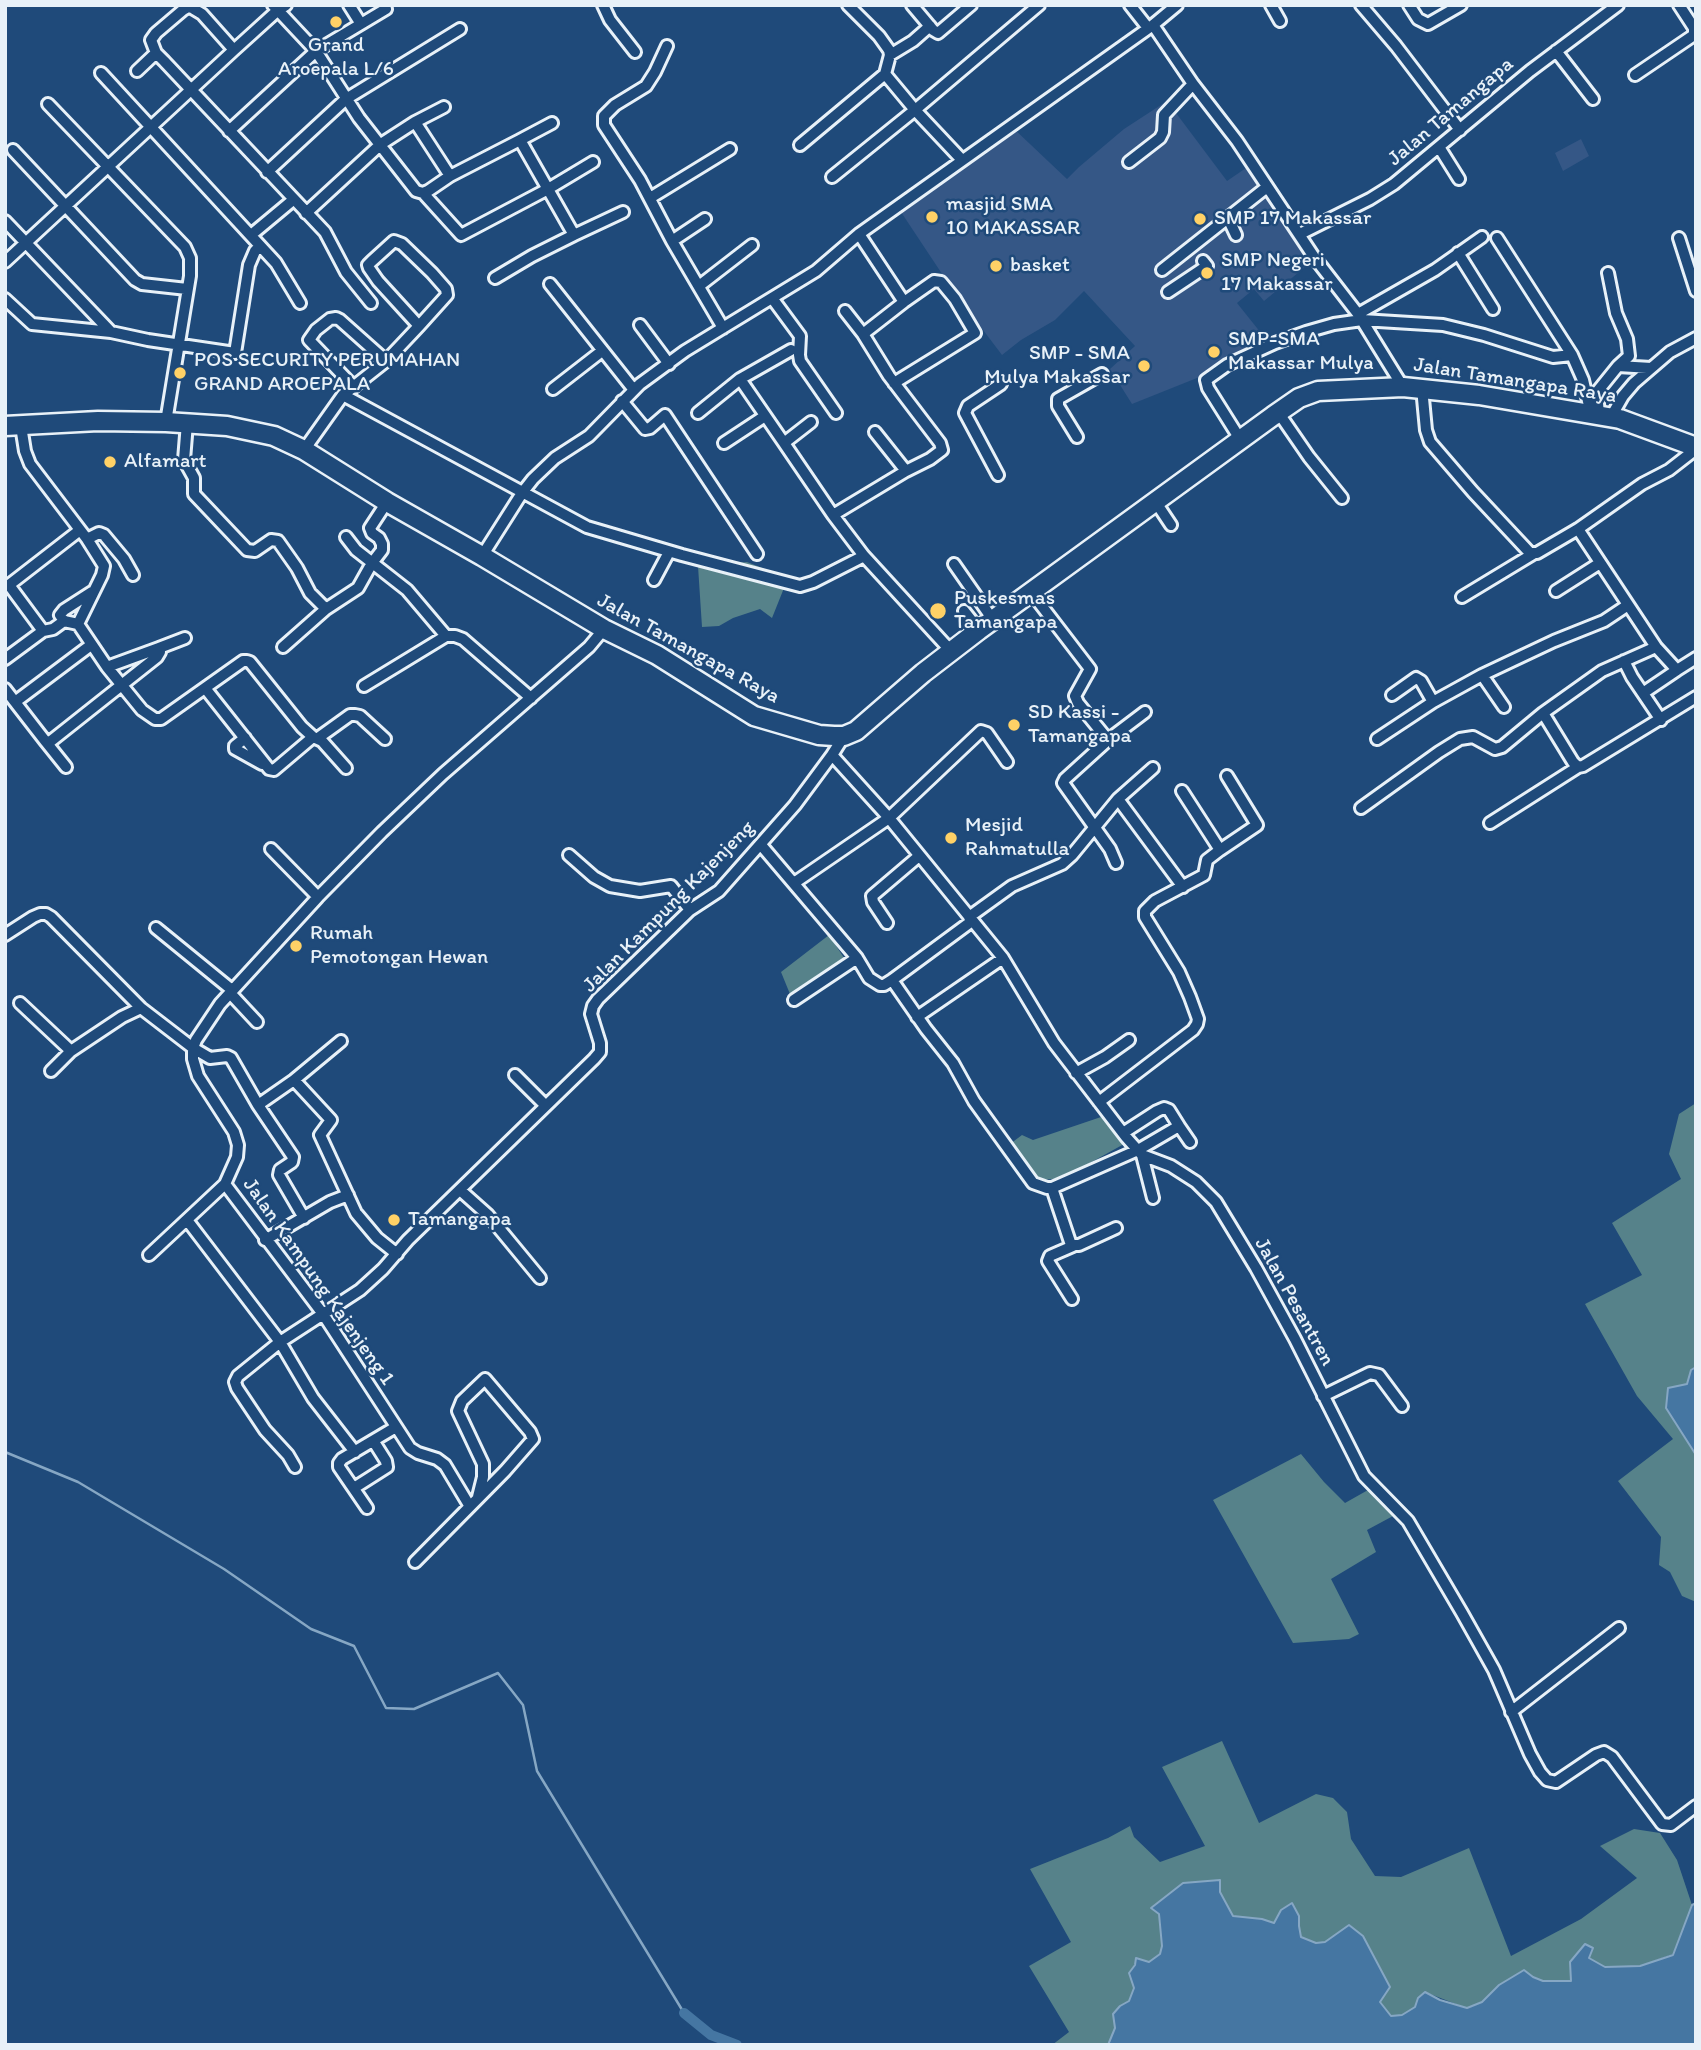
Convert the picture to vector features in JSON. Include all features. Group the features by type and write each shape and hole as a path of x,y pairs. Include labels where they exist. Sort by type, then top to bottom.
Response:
{"main road":[{"name":"Jalan Tamangapa Raya","path":"13,426 98,421 187,423 257,431 283,440 604,629 657,655 754,716 819,735 844,736 856,731 951,651 1240,439 1299,398 1318,391 1403,387 1479,395 1620,419 1696,448"}],"street":[{"path":"349,5 361,24"},
{"path":"603,5 610,20 635,52"},
{"path":"800,145 885,74 890,55 887,46 848,5"},
{"path":"912,5 935,32 940,32 971,5"},
{"path":"832,177 1039,5"},
{"path":"1129,5 1150,27 1237,141 1314,257 1360,317 1403,387"},
{"path":"482,556 522,493 543,468 589,436 634,390 685,351 816,271 859,234 1177,5"},
{"path":"1271,5 1280,21"},
{"path":"1361,5 1460,130"},
{"path":"1409,5 1418,19 1429,24 1461,5"},
{"name":"Jalan Tamangapa","path":"1300,234 1394,184 1556,51 1618,5"},
{"path":"1635,75 1694,35 1694,28 1679,5"},
{"path":"234,50 202,14 188,7 151,40 156,53 325,232 355,285 371,303"},
{"path":"5,262 279,7 316,51 346,99 416,191 423,193 461,235 498,208 548,189 593,162"},
{"path":"229,131 316,51 386,9"},
{"path":"890,55 913,41 930,26"},
{"path":"267,172 346,99 460,29"},
{"path":"667,46 646,86 604,116 604,125 650,198 672,242 723,328"},
{"path":"1556,51 1593,99"},
{"path":"137,71 156,53"},
{"path":"101,74 251,234 282,272 300,303"},
{"path":"885,74 962,160"},
{"path":"1129,162 1160,138 1164,115 1194,84"},
{"path":"48,104 188,252 191,265 166,422"},
{"path":"306,214 381,144 444,107"},
{"path":"415,122 450,176"},
{"path":"423,193 552,123"},
{"path":"520,140 575,235"},
{"path":"1439,147 1459,179"},
{"path":"650,198 730,149"},
{"path":"13,150 138,283 187,289"},
{"path":"1162,270 1267,187"},
{"path":"251,234 293,200"},
{"path":"495,278 623,212"},
{"path":"1228,218 1236,235"},
{"path":"672,242 705,219"},
{"path":"5,221 111,332"},
{"path":"859,234 904,302"},
{"path":"1240,439 1208,388 1206,380 1227,365 1275,343 1360,317 1482,237"},
{"path":"1497,238 1572,355 1600,416"},
{"path":"1679,238 1696,291"},
{"path":"304,450 343,395 386,360 419,326 447,295 446,289 402,244 394,241 368,265 378,281 419,326"},
{"path":"699,286 751,245"},
{"path":"5,299 32,324 111,332 235,353 249,265 260,246"},
{"path":"1458,253 1493,309"},
{"path":"1168,292 1207,266 1203,261"},
{"path":"1600,416 1597,392 1629,356 1608,273"},
{"path":"863,334 938,280 955,299 975,333 894,383"},
{"path":"551,284 634,390"},
{"path":"772,298 800,337 800,361 836,413"},
{"path":"833,515 942,450 845,311"},
{"path":"1360,317 1443,325 1553,357 1572,355"},
{"path":"354,387 309,340 323,324 338,318 386,360"},
{"path":"640,325 669,364"},
{"path":"1600,416 1675,348 1696,338"},
{"path":"698,413 740,379 791,350"},
{"path":"553,389 602,351"},
{"path":"1618,366 1651,368"},
{"path":"1077,437 1058,406 1058,398 1102,374"},
{"path":"740,379 864,556 951,651"},
{"path":"998,474 965,413 968,405 1001,384"},
{"path":"1422,388 1426,430 1430,442 1527,552 1533,554"},
{"path":"343,395 587,527 669,552 800,586 864,556"},
{"path":"622,401 645,429 650,428 664,415 757,554"},
{"path":"1278,412 1342,498"},
{"path":"724,443 765,416"},
{"path":"784,443 811,422"},
{"path":"187,423 184,460 194,478 194,494 247,550 255,551 271,540 278,541 310,593 326,609"},
{"path":"13,426 30,464 104,566 78,624"},
{"path":"875,432 906,471"},
{"path":"1462,597 1578,530 1642,484 1669,470 1696,448"},
{"path":"1155,501 1171,525"},
{"path":"283,647 326,609 358,588 382,551 379,538 370,528 387,502"},
{"path":"1578,530 1656,647 1677,670"},
{"path":"43,631 7,587 83,534 104,535 124,559 133,575"},
{"path":"346,537 356,550 407,590 446,636"},
{"path":"654,580 669,552"},
{"path":"104,566 124,559"},
{"path":"1556,591 1600,563"},
{"path":"954,564 986,625"},
{"path":"95,590 60,615 64,621 78,624 107,667 142,710 155,719 161,719 243,661 247,661 302,727 346,768"},
{"path":"1031,592 1090,669 1075,696 1077,703 1108,740"},
{"path":"1377,739 1482,674 1604,621 1628,605"},
{"path":"964,611 986,625"},
{"path":"5,659 43,631 53,629 64,621"},
{"path":"193,1053 203,1028 220,1004 318,897 443,774 589,647 604,629"},
{"path":"364,686 446,636 455,636 463,639 531,698"},
{"path":"107,667 185,638"},
{"path":"15,702 91,645"},
{"path":"1361,808 1460,739 1473,737 1495,749 1509,743 1544,713 1602,671 1656,647"},
{"path":"46,742 51,741 157,657 159,648"},
{"path":"1643,693 1696,658"},
{"path":"1623,661 1661,720"},
{"path":"1482,674 1504,707"},
{"path":"1392,695 1416,678 1421,681 1433,702"},
{"path":"205,688 269,769 274,770 349,715 360,716 385,739"},
{"path":"5,690 66,767"},
{"path":"1490,823 1696,697"},
{"path":"1116,863 1110,849 1063,783 1108,740 1145,712"},
{"path":"1544,713 1578,767"},
{"path":"794,883 889,818 981,731 987,733 1007,762"},
{"path":"832,755 844,736"},
{"name":"Jalan Pesantren","path":"832,755 889,818 1003,958 1054,1043 1140,1153 1171,1166 1196,1182 1216,1202 1256,1268 1364,1476 1414,1530 1494,1670 1530,1754 1547,1780 1556,1782 1595,1755 1604,1752 1612,1757 1662,1824 1671,1825 1696,1806"},
{"name":"Jalan Kampung Kajenjeng","path":"295,1467 288,1455 265,1430 237,1388 235,1382 238,1376 280,1342 360,1290 600,1052 591,1013 598,999 690,910 719,891 795,805 832,755"},
{"path":"761,845 857,958 869,978 874,983 884,985 1013,886 1062,864 1118,799 1153,768"},
{"path":"1099,1102 1193,1030 1197,1024 1198,1019 1179,972 1144,911 1155,901 1204,875 1207,860 1257,825 1227,776"},
{"path":"1182,791 1220,850"},
{"path":"1118,799 1183,887"},
{"path":"271,849 318,897"},
{"path":"569,855 594,877 610,886 640,891 670,886 690,910"},
{"path":"887,923 872,896 919,856"},
{"path":"5,935 33,917 46,914 141,1008 193,1053 210,1058 231,1058 258,1105 291,1153 292,1162 280,1170 279,1175 304,1218"},
{"path":"156,929 231,991 257,1023"},
{"path":"794,1000 857,958"},
{"path":"917,1017 1003,958"},
{"path":"892,980 953,1063 974,1101 1033,1183 1052,1188 1140,1153 1179,1126"},
{"path":"20,1003 71,1051"},
{"path":"51,1071 71,1051 122,1017 141,1008"},
{"path":"1076,1073 1129,1040"},
{"path":"258,1105 294,1080 341,1041"},
{"name":"Jalan Kampung Kajenjeng 1","path":"193,1053 198,1076 234,1132 238,1144 237,1157 225,1184 323,1314 410,1448 445,1465 469,1506"},
{"path":"516,1075 545,1105"},
{"path":"294,1080 331,1120 320,1135 356,1213 377,1238 397,1254"},
{"path":"1123,1133 1164,1108 1169,1110 1190,1142"},
{"path":"1140,1153 1153,1198"},
{"path":"149,1255 225,1184"},
{"path":"1052,1188 1073,1246"},
{"path":"460,1190 488,1215 540,1279"},
{"path":"265,1240 330,1202 348,1195"},
{"path":"187,1220 280,1342 313,1398 355,1452"},
{"path":"1072,1299 1048,1261 1051,1256 1116,1228"},
{"path":"1322,1395 1370,1373 1379,1375 1402,1406"},
{"path":"415,1562 505,1471 533,1438 485,1379 462,1401 458,1411 483,1464 478,1497"},
{"path":"367,1508 339,1467 342,1459 396,1427"},
{"path":"354,1488 387,1467 374,1442"},
{"path":"1511,1712 1619,1628"}],"shaded area":[{"path":"1167,101 1227,181 1246,168 1316,258 1264,301 1254,289 1237,303 1269,343 1197,378 1132,404 1110,369 1135,346 1084,291 1055,320 1002,355 952,289 899,209 1012,127 1067,179 1124,129"},
{"path":"1581,139 1589,156 1563,171 1555,153"},
{"path":"1696,1367 1696,1455 1666,1408 1668,1388 1687,1384 1691,1370"},
{"path":"1220,1880 1220,1892 1233,1916 1274,1923 1281,1910 1292,1903 1299,1916 1301,1937 1316,1943 1325,1942 1349,1925 1363,1936 1390,1987 1380,2002 1391,2016 1402,2015 1415,2007 1418,1998 1425,1992 1440,2000 1467,2008 1482,2002 1499,1985 1524,1970 1543,1981 1571,1981 1570,1962 1585,1944 1593,1948 1589,1958 1605,1967 1640,1966 1673,1955 1692,1905 1696,1903 1696,2045 1108,2045 1115,2028 1113,2014 1129,2001 1134,1988 1129,1973 1136,1958 1149,1962 1160,1954 1162,1946 1159,1914 1151,1908 1183,1883"}],"green space":[{"path":"747,562 788,578 772,618 760,609 719,626 702,627 698,566"},
{"path":"829,935 848,964 792,999 781,972"},
{"path":"1696,1103 1696,1367 1691,1370 1687,1384 1666,1408 1696,1455 1696,1602 1682,1596 1670,1572 1659,1565 1661,1537 1618,1481 1673,1439 1637,1396 1585,1304 1642,1275 1612,1223 1681,1179 1669,1154 1679,1114"},
{"path":"1101,1117 1124,1144 1063,1178 1042,1180 1030,1172 1010,1144 1022,1135 1033,1140"},
{"path":"1301,1454 1345,1503 1368,1490 1393,1516 1367,1530 1376,1552 1331,1579 1359,1634 1349,1639 1293,1643 1213,1500"},
{"path":"1222,1741 1259,1823 1316,1794 1333,1798 1347,1812 1351,1839 1375,1876 1401,1877 1469,1848 1511,1956 1581,1919 1637,1878 1600,1846 1634,1829 1660,1833 1677,1860 1692,1905 1673,1954 1640,1966 1605,1967 1589,1958 1571,1981 1543,1981 1533,1977 1499,1985 1482,2002 1466,2008 1425,1992 1418,1998 1415,2007 1402,2015 1390,2016 1380,2002 1390,1986 1350,1925 1325,1943 1316,1943 1301,1938 1299,1916 1281,1910 1274,1923 1233,1916 1220,1892 1183,1883 1152,1907 1159,1914 1162,1946 1160,1954 1149,1962 1136,1958 1129,1973 1134,1988 1129,2001 1113,2014 1115,2028 1108,2045 1052,2045 1069,2032 1029,1966 1071,1942 1030,1869 1108,1838 1130,1826 1134,1837 1160,1862 1205,1846 1162,1767"}],"waterway":[{"path":"5,1452 78,1482 224,1569 311,1629 354,1646 386,1708 414,1709 498,1673 523,1705 537,1771 684,2013"},
{"path":"684,2013 711,2035 737,2045"}],"place":[{"name":"Grand Aroepala L/6","path":"336,22"},
{"name":"masjid SMA 10 MAKASSAR","path":"932,217"},
{"name":"SMP 17 Makassar","path":"1200,219"},
{"name":"basket","path":"996,266"},
{"name":"SMP Negeri 17 Makassar","path":"1207,273"},
{"name":"SMP-SMA Makassar Mulya","path":"1214,352"},
{"name":"SMP - SMA Mulya Makassar","path":"1144,366"},
{"name":"POS SECURITY PERUMAHAN GRAND AROEPALA","path":"180,373"},
{"name":"Alfamart","path":"110,462"},
{"name":"Puskesmas Tamangapa","path":"938,611"},
{"name":"SD Kassi - Tamangapa","path":"1014,725"},
{"name":"Mesjid Rahmatulla","path":"951,838"},
{"name":"Rumah Pemotongan Hewan","path":"296,946"},
{"name":"Tamangapa","path":"394,1220"}]}
